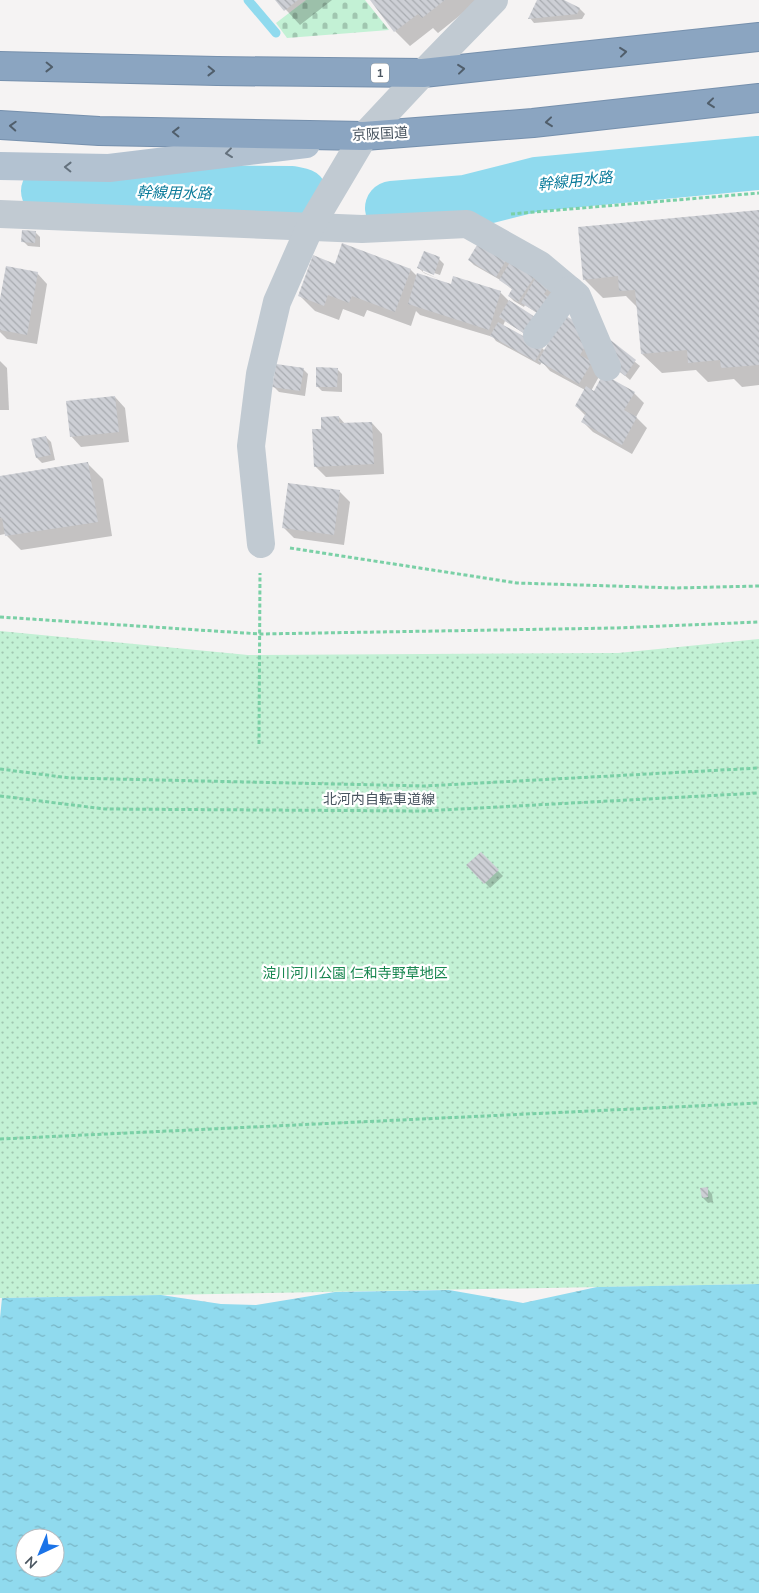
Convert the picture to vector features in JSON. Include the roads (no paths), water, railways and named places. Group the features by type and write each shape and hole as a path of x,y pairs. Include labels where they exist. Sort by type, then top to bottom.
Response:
{"highway":[{"name":"1","path":"0,66 423,73 759,38"},
{"name":"京阪国道","path":"0,125 99,131 364,136 533,123 759,98"}],"main road":[{"path":"0,166 109,168 364,136"}],"street":[{"path":"261,544 251,446 260,374 277,302 310,227 364,136 494,0"},
{"path":"0,214 362,229 467,224 540,265 577,296 607,366"},
{"path":"537,335 570,290"}],"water":[{"path":"759,1284 759,1593 0,1593 0,1318 2,1298 161,1295 221,1304 256,1305 335,1292 449,1290 523,1303 597,1287"}],"waterway":[{"path":"248,0 276,33"},
{"name":"幹線用水路","path":"392,208 466,202 537,184 759,163"},
{"name":"幹線用水路","path":"48,191 292,193 301,195"}],"park label":[{"name":"淀川河川公園 仁和寺野草地区","path":"355,973"}]}
